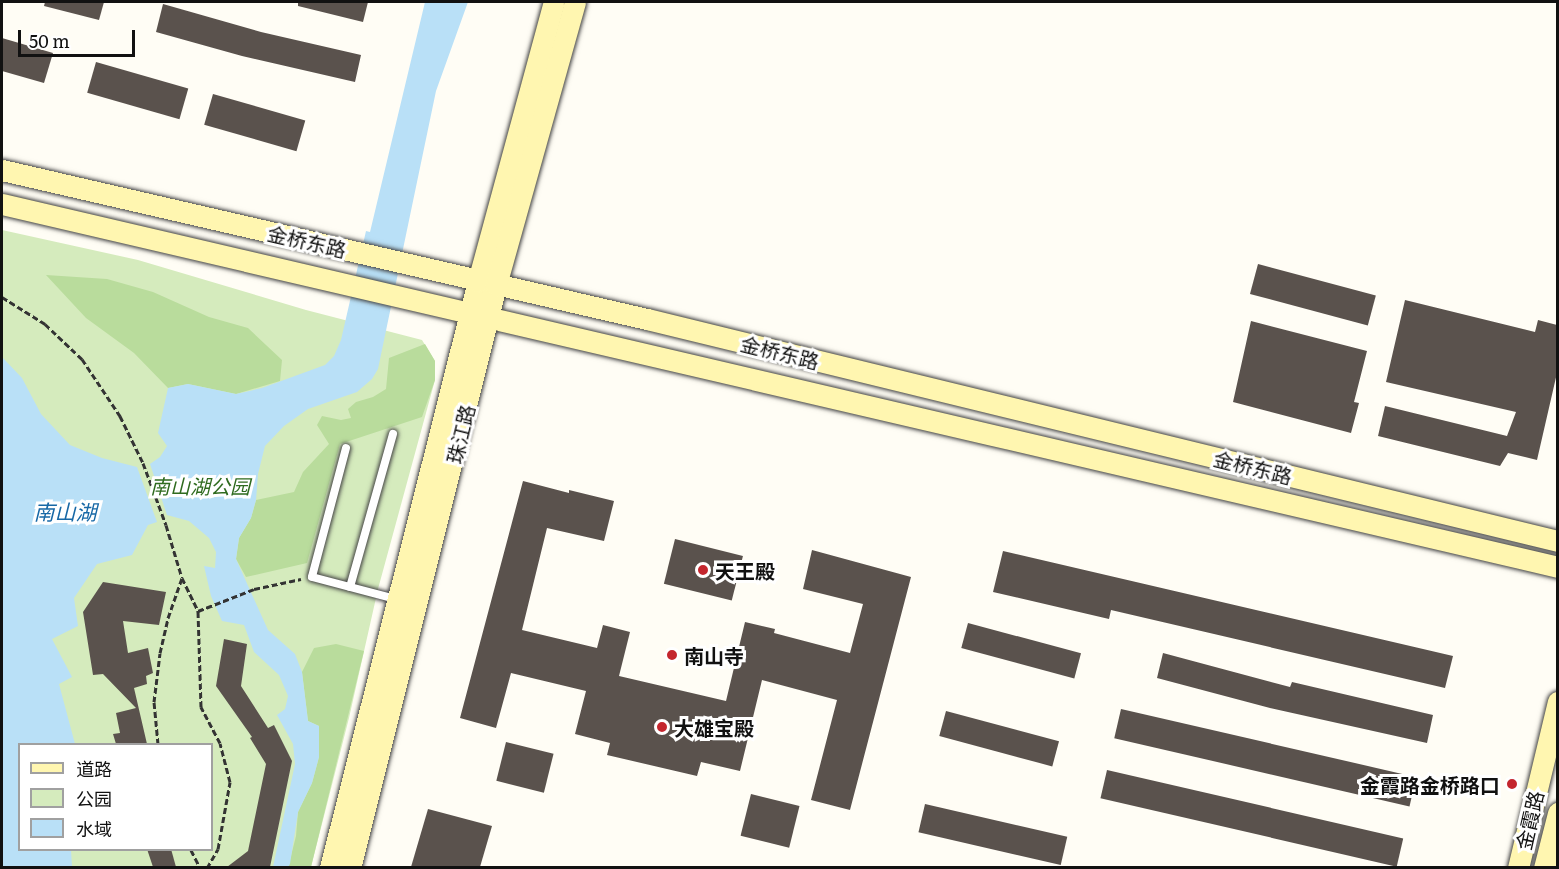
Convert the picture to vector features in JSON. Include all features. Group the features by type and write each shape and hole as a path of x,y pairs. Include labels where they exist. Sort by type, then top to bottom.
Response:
{"street":[{"name":"珠江路","path":"350,867 417,604 487,283 554,2"},
{"name":"珠江路","path":"487,283 575,2"},
{"name":"金桥东路","path":"2,170 658,322 1557,541"},
{"name":"金桥东路","path":"2,204 1557,567"},
{"name":"珠江路","path":"330,867 480,316"},
{"name":"金霞路","path":"1518,867 1557,702"},
{"name":"金霞路","path":"1545,867 1557,813"}],"lane":[{"path":"350,587 393,435"},
{"path":"346,448 312,577 417,604"}],"path":[{"path":"2,297 45,324 82,359 120,416 143,463 166,525 182,578 198,611 201,707 220,743 230,782 218,849 207,867"},
{"path":"198,611 254,589 312,577"},
{"path":"158,743 154,702 160,653 168,618 182,578"},
{"path":"192,851 200,867"}],"green space":[{"name":"南山湖公园","path":"2,230 138,260 306,310 422,340 435,361 435,380 378,589 349,718 311,867 2,867"},
{"path":"46,275 107,279 153,292 209,317 248,328 282,360 280,381 236,394 188,384 168,388 134,353 86,318"},
{"path":"425,344 435,361 435,380 422,417 340,444 307,563 246,577 236,559 239,538 251,518 256,500 294,492 303,472 329,444 317,425 322,416 341,420 351,418 348,409 356,402 373,397 386,389 389,358"},
{"path":"336,644 364,651 311,867 288,868 296,836 298,812 312,783 319,757 319,726 308,721 302,672 314,648"}],"water":[{"path":"425,2 468,2 436,91 378,369 372,379 357,392 308,409 284,426 265,446 251,518 239,538 236,559 268,630 295,654 302,672 308,721 319,726 319,757 312,783 298,812 290,864 288,867 273,867 295,764 293,744 277,715 285,709 288,696 279,675 254,652 244,625 222,621 211,596 204,566 215,568 216,552 209,538 189,521 167,515 150,464 160,457 167,446 158,433 168,388 188,384 236,394 262,388 325,365 334,356 341,340 366,231 370,232"},
{"name":"南山湖","path":"2,357 22,378 41,414 70,445 102,458 137,467 157,522 148,525 132,555 97,564 74,598 78,626 52,639 72,677 59,684 75,743 18,743 18,851 71,851 72,867 2,867"}],"building":[{"path":"45,2 104,2 99,20 44,6"},
{"path":"298,2 368,2 363,22 298,6"},
{"path":"163,4 261,32 361,55 355,82 242,56 156,32"},
{"path":"2,38 53,53 44,83 2,71"},
{"path":"96,62 188,88 179,119 87,93"},
{"path":"213,94 305,120 296,151 204,125"},
{"path":"1258,264 1376,296 1368,326 1250,294"},
{"path":"1405,300 1535,332 1538,320 1557,325 1557,373 1537,460 1508,453 1500,466 1378,436 1385,406 1507,436 1516,412 1386,382"},
{"path":"1251,321 1367,351 1354,402 1359,403 1351,433 1233,402"},
{"path":"523,481 569,493 569,490 614,501 604,541 547,528 522,630 597,648 603,625 630,632 619,676 726,701 745,622 775,629 774,633 850,653 863,604 803,589 812,550 911,577 850,810 811,800 837,700 762,680 740,771 701,762 697,776 607,755 610,743 575,734 586,691 511,673 496,728 460,718"},
{"name":"天王殿","path":"675,539 743,556 732,601 664,584"},
{"path":"1003,551 1453,656 1445,688 1111,610 1109,619 993,592"},
{"path":"103,582 166,592 159,625 123,621 128,653 148,648 153,673 146,676 147,684 134,688 147,743 116,743 113,734 120,733 116,713 136,708 103,674 93,675 83,612"},
{"path":"968,623 1081,653 1074,678 961,648"},
{"path":"224,639 247,644 241,686 268,728 274,725 292,761 270,867 227,867 248,851 266,764 250,738 252,737 216,686"},
{"path":"1163,653 1290,687 1292,682 1433,715 1427,743 1270,708 1157,678"},
{"path":"1121,709 1416,777 1409,806 1114,738"},
{"path":"946,711 1059,741 1052,766 939,736"},
{"path":"506,742 554,754 544,793 496,781"},
{"path":"1107,770 1403,838 1397,867 1100,798"},
{"path":"751,794 800,806 789,848 741,836"},
{"path":"925,804 1067,837 1061,865 918,832"},
{"path":"428,809 492,826 480,867 411,867"},
{"path":"148,851 172,851 176,867 153,867"}],"place":[{"name":"天王殿","path":"703,570"},
{"name":"南山寺","path":"672,655"},
{"name":"大雄宝殿","path":"662,727"},
{"name":"金霞路金桥路口","path":"1512,784"}]}
